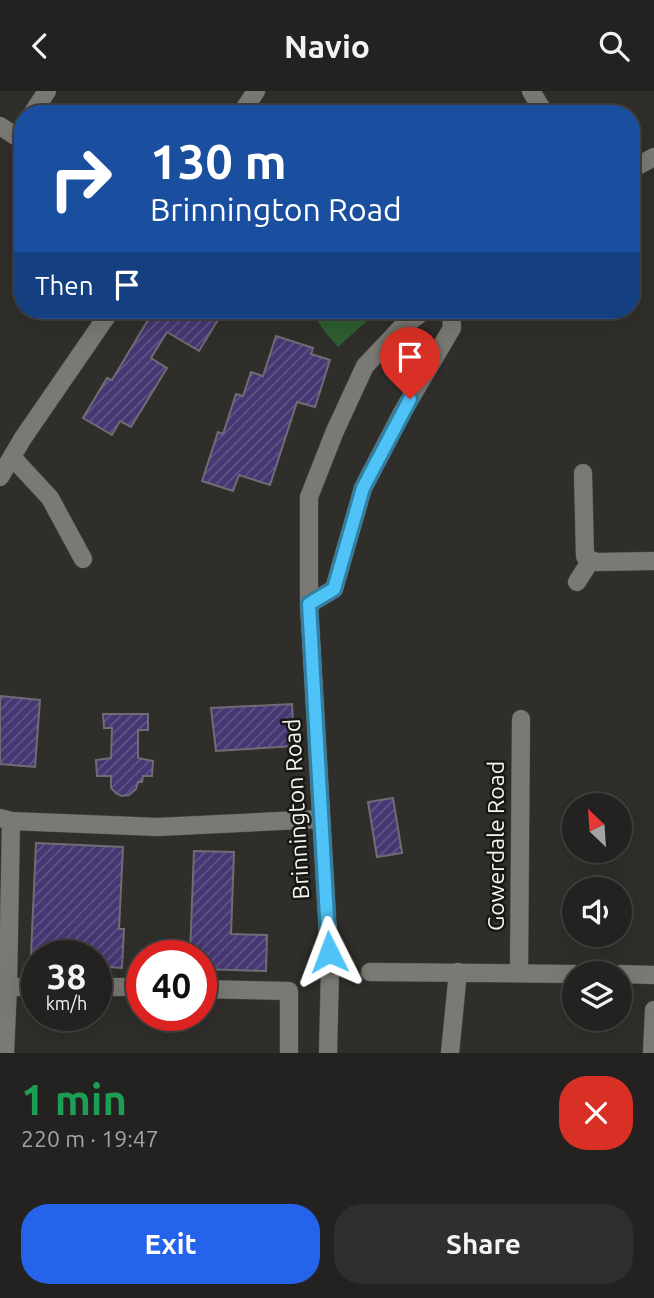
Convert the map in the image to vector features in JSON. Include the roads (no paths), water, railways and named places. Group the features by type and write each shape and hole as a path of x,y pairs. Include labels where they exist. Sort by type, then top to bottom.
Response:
{"street":[{"path":"0,477 105,319"},
{"name":"Brinnington Road","path":"328,1053 330,970 309,604 309,497 365,366 413,319"},
{"path":"309,604 334,589 363,488 403,411 452,328 452,319"},
{"path":"12,457 50,498 83,559"},
{"path":"583,473 585,556 597,562 654,561"},
{"path":"578,582 591,560"},
{"name":"Gowerdale Road","path":"519,973 521,719"},
{"path":"5,1053 8,987 6,820 159,827 321,819"},
{"path":"370,972 562,974"},
{"path":"450,1053 458,972"},
{"path":"632,974 654,975"},
{"path":"8,987 21,987"},
{"path":"217,989 289,991 289,1053"},
{"path":"652,1053 654,1010"}]}
